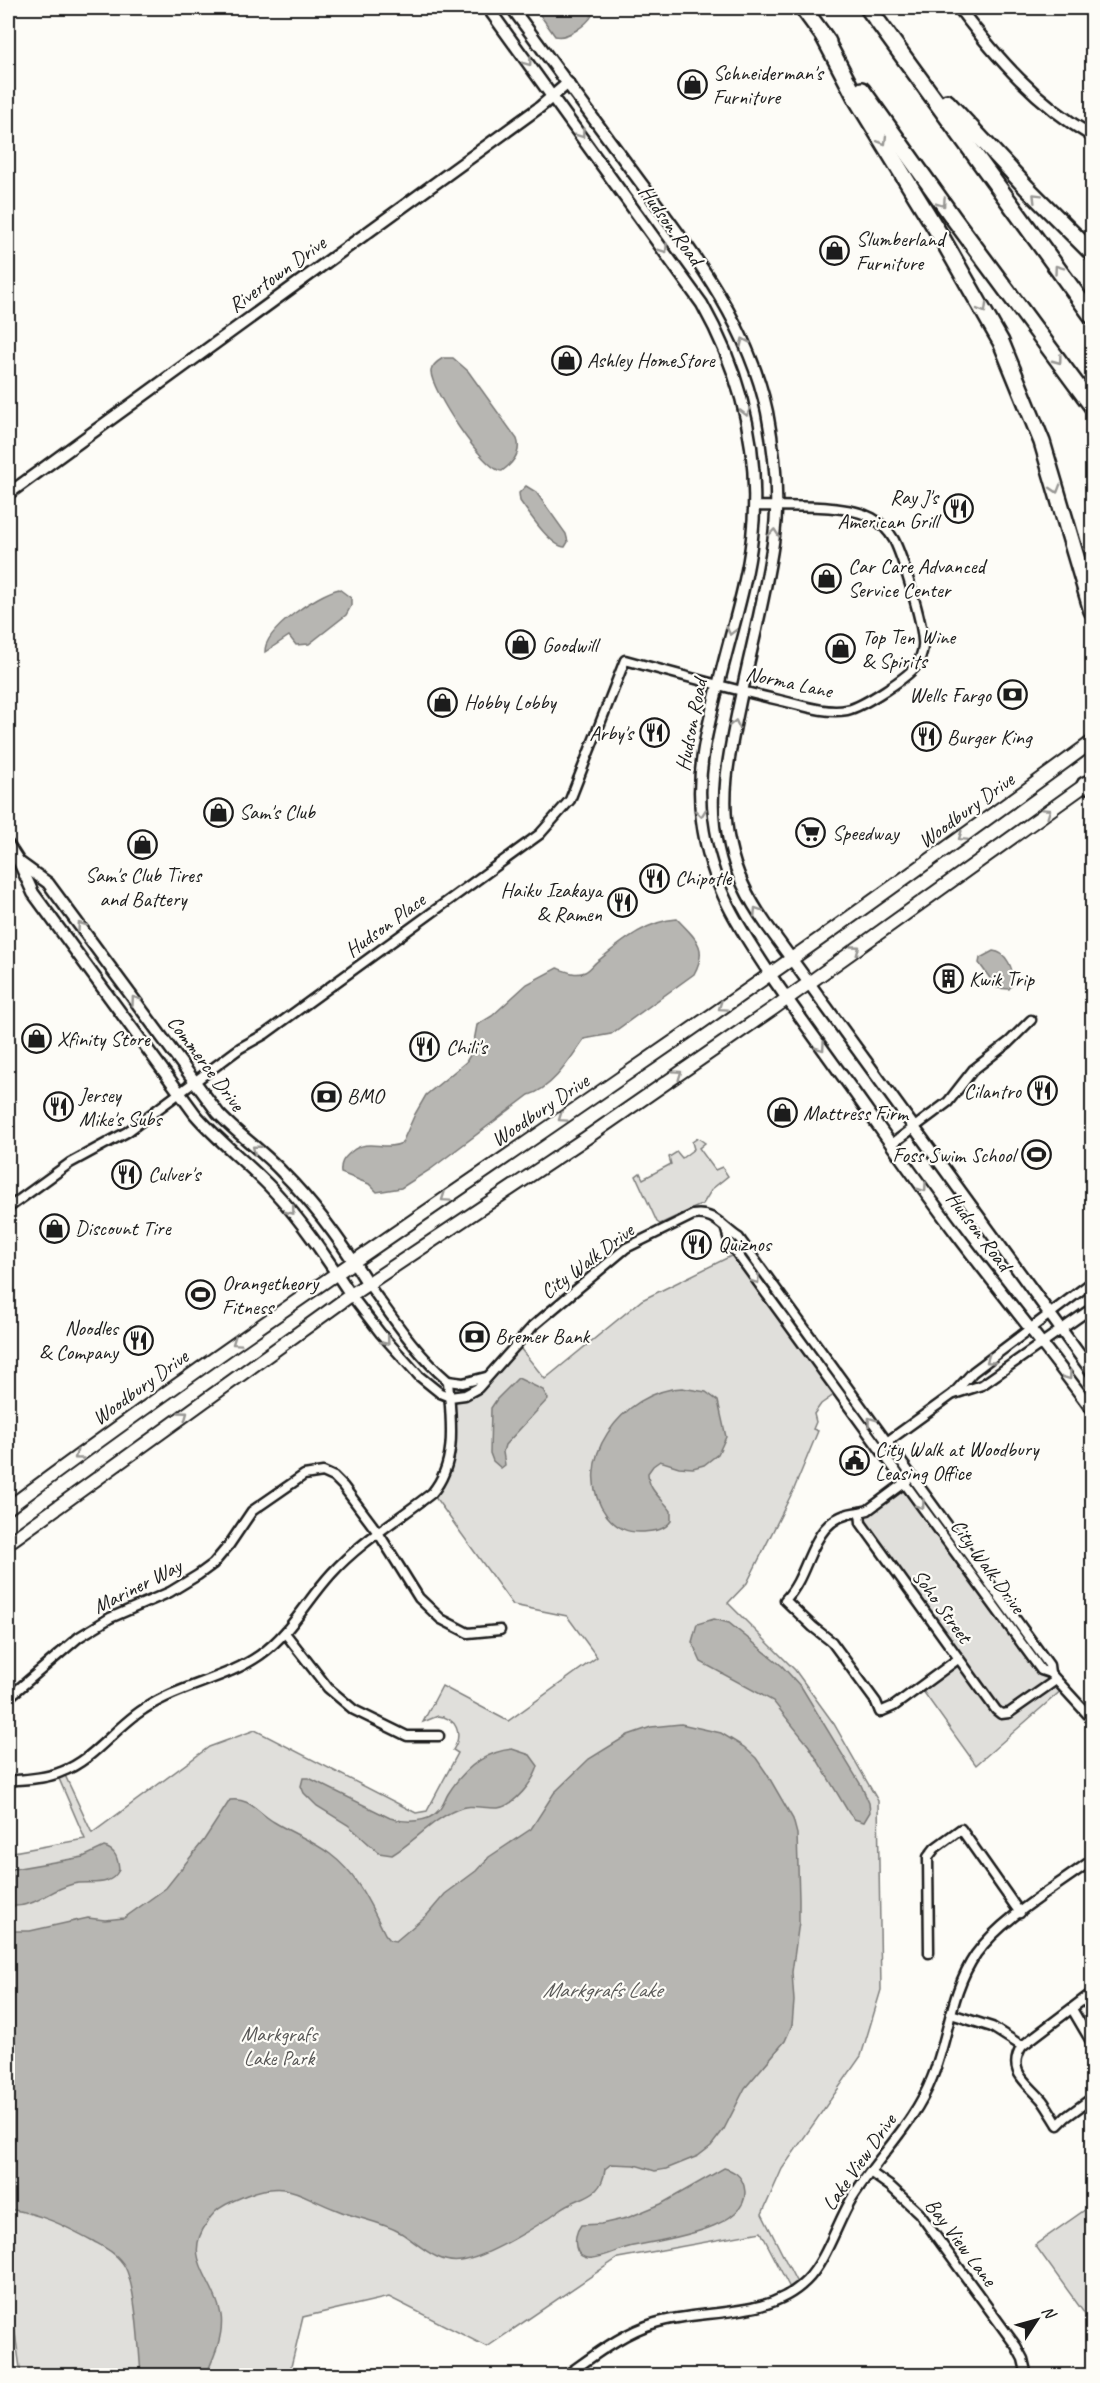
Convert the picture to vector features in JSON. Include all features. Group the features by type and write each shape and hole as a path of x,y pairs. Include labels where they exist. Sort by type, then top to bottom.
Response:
{"highway":[{"path":"803,8 1092,406"},
{"path":"868,8 1092,316"},
{"path":"823,35 857,100 943,240 1001,342 1041,442 1092,611"},
{"path":"899,50 1027,188 1092,253"}],"main road":[{"name":"Woodbury Drive","path":"8,1508 151,1402 353,1260 770,974 1092,742"},
{"path":"8,1543 351,1295 586,1138 787,999 1090,782"}],"street":[{"name":"Hudson Road","path":"488,8 702,304 733,369 748,418 755,476 748,568 718,685 702,758 699,789 702,822 717,883 728,908 787,999 948,1223 1042,1342 1092,1410"},
{"name":"Hudson Road","path":"512,8 706,274 729,312 752,360 761,388 772,444 776,507 774,541 768,576 726,766 724,807 737,873 752,903 791,959 1092,1372"},
{"path":"959,8 1022,83 1059,114 1092,136"},
{"name":"Rivertown Drive","path":"8,494 568,83"},
{"name":"Norma Lane","path":"718,685 822,710 847,710 872,699 912,670 918,664 924,643 898,549 889,532 881,524 871,517 852,511 754,506"},
{"name":"Hudson Place","path":"8,1208 70,1163 127,1132 240,1048 273,1028 540,834 570,800 625,660 718,685"},
{"name":"Commerce Drive","path":"8,845 19,861 33,893 179,1093 212,1134 259,1176 291,1210 351,1295"},
{"name":"Commerce Drive","path":"19,861 48,883 218,1113 235,1132 268,1158 299,1189 353,1260 368,1284"},
{"path":"892,1144 948,1102 971,1072 1006,1045 1031,1020"},
{"name":"City Walk Drive","path":"450,1397 465,1395 475,1390 533,1326 632,1245 697,1214 715,1218 726,1230 730,1244 883,1445 1041,1670 1053,1676 1092,1719"},
{"path":"883,1445 953,1394 973,1372 1092,1282"},
{"path":"368,1284 417,1350 448,1381 463,1383 486,1377"},
{"path":"351,1295 398,1354 419,1376 450,1397"},
{"path":"953,1394 984,1384 1092,1308"},
{"path":"8,1781 41,1777 69,1769 91,1754 115,1731 145,1708 184,1687 229,1671 260,1655 285,1633 330,1575 346,1559 432,1493 446,1473 451,1441 448,1381"},
{"name":"Mariner Way","path":"8,1698 79,1637 110,1618 170,1592 198,1575 213,1564 252,1511 304,1475 323,1472 334,1477 343,1486 379,1534 419,1598 441,1619 454,1628 468,1633 500,1630"},
{"path":"908,1480 868,1510 843,1515 825,1528 794,1590 785,1600 832,1642 876,1702 880,1712 892,1708 958,1659"},
{"name":"Soho Street","path":"860,1512 864,1530 1001,1714 1013,1711 1053,1676"},
{"path":"285,1633 328,1688 354,1710 406,1736 439,1736"},
{"path":"929,1953 928,1857 935,1848 961,1830 1020,1913"},
{"name":"Lake View Drive","path":"565,2376 627,2334 644,2326 667,2319 764,2305 795,2290 815,2270 843,2214 870,2172 903,2132 927,2092 941,2054 960,1984 975,1957 996,1933 1020,1913 1092,1860"},
{"path":"1092,1993 1022,2046 1017,2054 1017,2071 1044,2102 1058,2125 1092,2098"},
{"path":"1072,2009 1092,2043"},
{"path":"951,2014 992,2027 1022,2046"},
{"name":"Bay View Lane","path":"870,2172 901,2196 926,2223 1016,2346 1023,2359 1027,2376"}],"green space":[{"path":"698,1138 705,1143 699,1148 715,1170 722,1167 728,1176 712,1189 703,1204 660,1224 636,1176 640,1173 643,1179 671,1164 669,1157 677,1152 682,1158 694,1149 692,1142"},
{"name":"Markgrafs Lake Park","path":"737,1253 838,1392 821,1404 814,1414 816,1422 813,1429 818,1431 794,1489 747,1583 728,1603 795,1670 834,1724 878,1801 881,1990 861,2056 782,2169 762,2214 799,2287 792,2292 761,2232 618,2258 487,2347 389,2297 303,2317 289,2375 21,2375 14,2326 8,2314 8,1853 85,1839 57,1774 63,1771 92,1833 209,1747 255,1730 416,1813 427,1811 458,1753 453,1750 458,1738 454,1723 445,1717 438,1716 423,1722 442,1686 508,1721 597,1657 567,1616 513,1605 432,1493 445,1473 450,1397 475,1390 516,1343 545,1379 642,1300"},
{"path":"905,1483 1041,1670 1064,1688 976,1765 920,1687 958,1659 862,1527 863,1512"},
{"path":"1092,2205 1092,2324 1035,2245"}],"water":[{"path":"532,8 590,8 593,14 576,30 555,36 538,12"},
{"path":"443,358 453,358 468,371 517,439 516,457 502,471 483,458 471,444 439,394 431,371 434,365"},
{"path":"526,486 536,492 566,534 568,542 565,547 547,535 520,501 519,493"},
{"path":"339,589 351,598 351,606 346,615 309,644 296,645 289,636 265,652 267,643 282,623 306,605"},
{"path":"677,919 698,943 700,957 694,974 611,1034 584,1039 567,1064 546,1086 529,1095 431,1169 401,1188 377,1192 369,1184 341,1173 344,1159 358,1148 402,1143 426,1095 466,1062 472,1052 477,1025 492,1016 527,984 557,968 574,973 585,972 635,933 655,924"},
{"path":"993,951 1002,954 1011,967 1014,982 1009,989 997,988 979,963 980,958"},
{"path":"518,1378 543,1390 548,1399 505,1445 503,1452 505,1465 501,1468 493,1461 490,1453 491,1408"},
{"path":"682,1388 706,1392 718,1401 726,1437 718,1454 704,1465 693,1468 679,1467 660,1461 653,1466 648,1473 650,1485 671,1511 671,1521 662,1529 655,1531 632,1532 623,1529 607,1516 596,1495 594,1474 598,1453 608,1433 622,1415 640,1401 660,1392"},
{"path":"714,1619 729,1623 782,1666 802,1688 861,1785 869,1803 870,1812 864,1822 854,1819 849,1813 809,1746 773,1701 701,1662 692,1642 697,1624"},
{"name":"Markgrafs Lake","path":"681,1724 721,1733 744,1747 756,1758 793,1819 797,1834 799,1922 792,1972 794,2001 792,2025 785,2041 745,2088 724,2129 711,2146 698,2156 655,2171 635,2165 611,2164 605,2169 600,2186 589,2195 568,2204 527,2232 498,2247 472,2259 461,2261 444,2260 429,2253 393,2229 324,2205 294,2191 261,2190 239,2198 213,2214 200,2236 197,2248 202,2269 218,2302 222,2323 218,2346 206,2375 141,2375 132,2289 122,2262 107,2249 62,2225 42,2217 8,2209 8,1931 30,1931 88,1918 105,1920 124,1918 166,1888 204,1840 230,1800 237,1800 248,1803 274,1822 317,1845 340,1862 362,1890 385,1934 390,1940 396,1941 428,1914 445,1894 476,1871 489,1857 531,1829 554,1793 589,1759 628,1735 651,1727"},
{"path":"512,1749 530,1755 538,1766 528,1785 517,1798 498,1808 461,1808 447,1814 392,1855 379,1853 348,1825 317,1806 304,1793 301,1786 303,1778 309,1778 390,1818 403,1821 423,1820 435,1814 442,1807 454,1785 467,1770 483,1758"},
{"path":"104,1847 116,1855 118,1862 119,1870 110,1880 73,1884 34,1902 8,1906 8,1870 83,1857"},
{"path":"724,2168 734,2172 741,2179 744,2186 744,2201 735,2213 720,2223 681,2236 629,2247 597,2257 587,2258 578,2252 575,2242 581,2225 601,2224 627,2218 661,2204"}],"place":[{"name":"Schneiderman's Furniture","path":"692,85"},
{"name":"Slumberland Furniture","path":"835,251"},
{"name":"Ashley HomeStore","path":"566,360"},
{"name":"Ray J's American Grill","path":"959,509"},
{"name":"Car Care Advanced Service Center","path":"827,578"},
{"name":"Goodwill","path":"521,645"},
{"name":"Top Ten Wine & Spirits","path":"841,649"},
{"name":"Wells Fargo","path":"1012,695"},
{"name":"Hobby Lobby","path":"443,702"},
{"name":"Arby's","path":"654,733"},
{"name":"Burger King","path":"926,737"},
{"name":"Sam's Club","path":"218,812"},
{"name":"Speedway","path":"811,833"},
{"name":"Sam's Club Tires and Battery","path":"143,844"},
{"name":"Chipotle","path":"654,878"},
{"name":"Haiku Izakaya & Ramen","path":"623,902"},
{"name":"Kwik Trip","path":"948,979"},
{"name":"Xfinity Store","path":"36,1039"},
{"name":"Chili's","path":"425,1047"},
{"name":"Cilantro","path":"1042,1091"},
{"name":"BMO","path":"326,1096"},
{"name":"Jersey Mike's Subs","path":"58,1107"},
{"name":"Mattress Firm","path":"782,1113"},
{"name":"Foss Swim School","path":"1036,1155"},
{"name":"Culver's","path":"127,1174"},
{"name":"Discount Tire","path":"54,1228"},
{"name":"Quiznos","path":"697,1244"},
{"name":"Orangetheory Fitness","path":"201,1295"},
{"name":"Bremer Bank","path":"474,1336"},
{"name":"Noodles & Company","path":"139,1340"},
{"name":"City Walk at Woodbury Leasing Office","path":"854,1461"}]}
